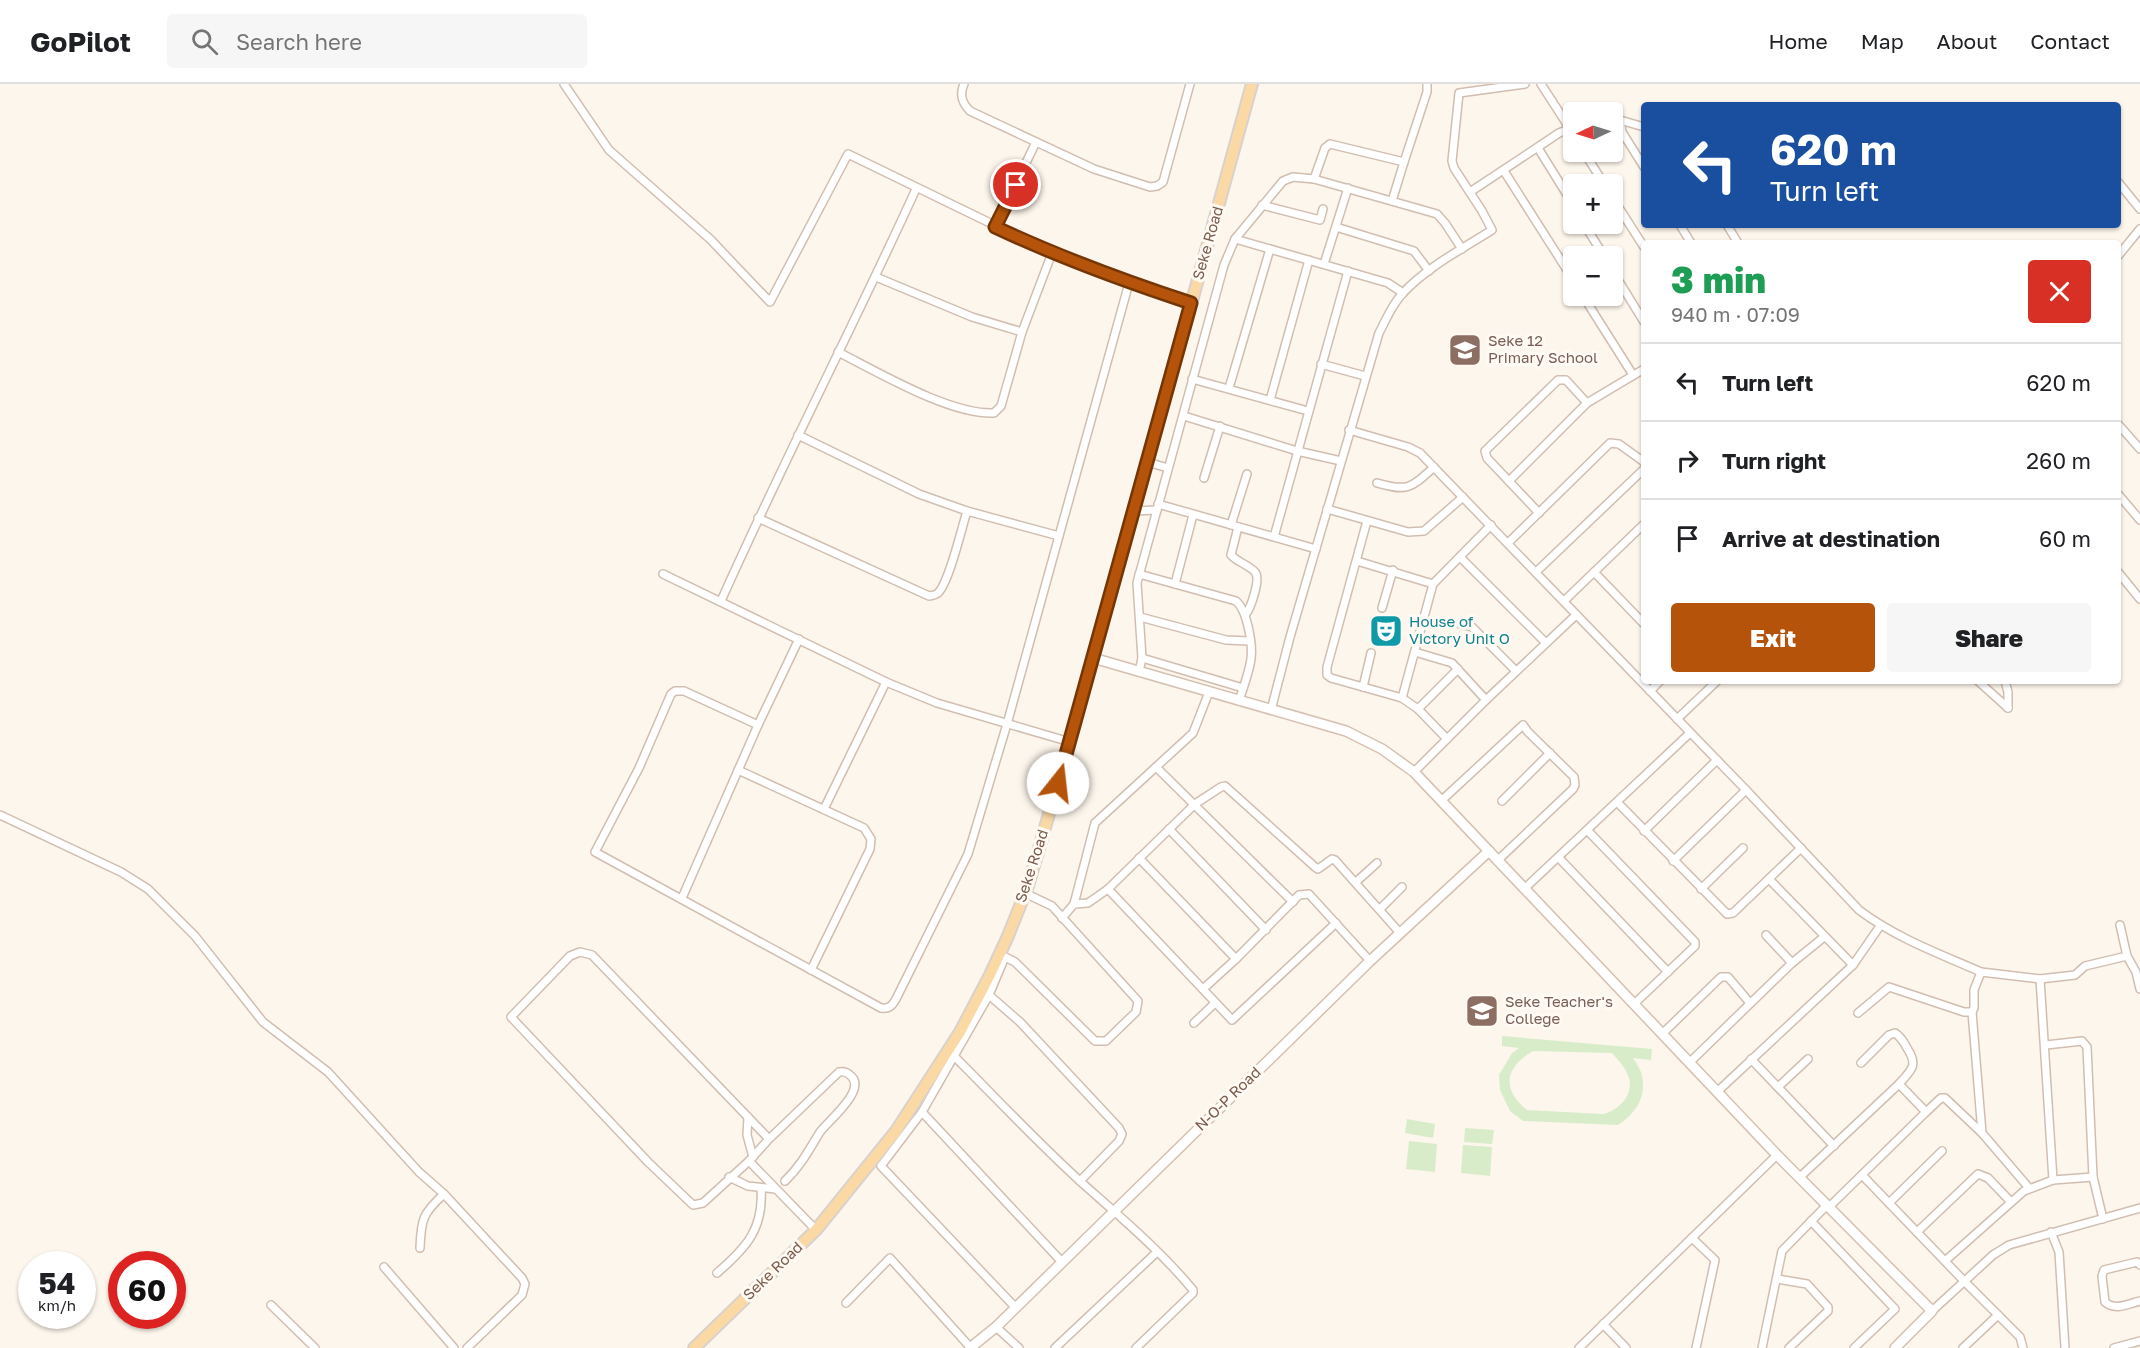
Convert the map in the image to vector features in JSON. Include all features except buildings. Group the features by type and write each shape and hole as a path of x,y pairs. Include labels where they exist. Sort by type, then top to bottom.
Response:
{"main road":[{"name":"Seke Road","path":"693,1348 816,1230 907,1114 960,1032 984,987 1028,886 1252,84"}],"street":[{"path":"564,84 609,150 710,239 770,302 848,154 1052,253 1129,283 1191,303"},
{"path":"964,84 961,98 970,111 1122,179 1150,188 1163,182 1190,84"},
{"path":"1392,201 1427,92 1427,84"},
{"path":"1270,710 1349,430 1379,333 1403,293 1429,271 1492,230 1452,161 1459,93 1486,86 1525,84"},
{"path":"1541,84 1563,116"},
{"path":"1623,122 1641,127"},
{"path":"1470,192 1563,133"},
{"path":"1623,134 1641,162"},
{"path":"995,227 1036,142"},
{"path":"1314,179 1324,148 1330,144 1404,162"},
{"path":"1538,148 1563,188"},
{"path":"1504,171 1563,264"},
{"path":"1139,672 1142,658 1136,588 1139,574 1224,265 1235,239 1262,205 1287,179 1293,177 1314,179 1437,214 1462,249"},
{"path":"2121,186 2140,209"},
{"path":"1324,264 1348,188"},
{"path":"721,601 758,518 876,277 916,189"},
{"path":"1262,205 1320,220 1323,209"},
{"path":"1623,214 1641,242"},
{"path":"1336,227 1414,250 1429,271"},
{"path":"2121,252 2140,229"},
{"path":"1235,239 1388,283 1403,293"},
{"path":"1229,388 1270,249"},
{"path":"838,352 902,385 944,403 987,414 994,413 1001,406 1022,332 1052,253"},
{"path":"1270,400 1309,260"},
{"path":"1274,537 1348,271"},
{"path":"876,277 972,317 1022,332"},
{"path":"758,725 684,691 675,691 671,694 639,768 595,852 885,1009 893,1005 968,854 1007,724 1129,283"},
{"path":"1623,288 1641,317"},
{"path":"1589,306 1633,375"},
{"path":"1322,364 1365,376"},
{"path":"1509,482 1587,403 1641,371"},
{"path":"1192,379 1308,411"},
{"path":"1539,513 1484,453 1558,380 1566,380 1587,403"},
{"path":"1184,416 1297,451 1341,461"},
{"path":"1204,478 1220,426"},
{"path":"2121,427 2140,449"},
{"path":"1349,430 1414,450 1434,467 1641,682"},
{"path":"798,435 918,494 967,511 1059,536"},
{"path":"1508,543 1610,443 1619,444 1641,460"},
{"path":"1147,462 1168,468"},
{"path":"1377,483 1398,488 1413,486 1434,467"},
{"path":"1536,572 1641,472"},
{"path":"1246,614 1250,609 1257,578 1255,572 1231,555 1234,526 1247,474"},
{"path":"1327,509 1408,532 1424,531 1463,496"},
{"path":"2121,498 2140,520"},
{"path":"1133,511 1157,507 1316,549"},
{"path":"758,518 928,596 937,594 942,586 956,551 967,511"},
{"path":"1175,584 1193,515"},
{"path":"1367,521 1326,672 1331,678 1402,698 1418,709 1447,739"},
{"path":"1402,698 1433,584 1491,525"},
{"path":"1564,601 1641,527"},
{"path":"1461,557 1546,643"},
{"path":"1357,561 1393,570 1433,584"},
{"path":"1382,608 1393,570"},
{"path":"1594,572 1641,621"},
{"path":"663,574 885,682 937,703 1070,742"},
{"path":"1139,574 1236,601 1246,614 1251,658 1239,701"},
{"path":"2121,576 2140,599"},
{"path":"1414,772 1576,615"},
{"path":"1140,618 1226,640 1249,641"},
{"path":"1460,624 1472,627 1516,671"},
{"path":"682,898 758,725 799,639"},
{"path":"1415,652 1447,661 1458,669 1486,700"},
{"path":"1363,687 1371,653"},
{"path":"1093,658 1331,726 1382,748 1414,772 1777,1155 1932,1311"},
{"path":"1142,658 1243,688"},
{"path":"1418,709 1458,669"},
{"path":"824,809 885,682"},
{"path":"1643,684 1859,910 1880,926 1982,972 2040,979 2075,975 2085,966 2127,956"},
{"path":"1650,691 1657,684"},
{"path":"1677,720 1714,684"},
{"path":"1981,684 2008,708 2006,684"},
{"path":"1062,918 1074,904 1095,823 1193,733 1209,692"},
{"path":"1441,801 1523,725 1574,777 1575,785 1497,861"},
{"path":"1524,889 1690,733"},
{"path":"1502,801 1550,753"},
{"path":"1644,831 1717,760"},
{"path":"1156,767 1293,902"},
{"path":"738,770 864,828 871,839 870,849 811,970"},
{"path":"1074,904 1088,903 1108,888 1195,804 1221,786 1228,787 1318,869 1335,860 1400,933"},
{"path":"1673,861 1746,790"},
{"path":"1618,803 1724,913 1730,914 1801,848"},
{"path":"0,815 122,872 148,889 195,936 263,1022 328,1072 419,1172 444,1194 522,1278 525,1284 522,1295 467,1348"},
{"path":"1169,829 1266,930"},
{"path":"1588,831 1693,939 1695,946 1634,1004"},
{"path":"1701,889 1743,848"},
{"name":"N-O-P Road","path":"970,1348 996,1326 1370,961 1489,851"},
{"path":"1139,858 1236,959"},
{"path":"1559,858 1668,972"},
{"path":"1356,882 1377,862"},
{"path":"1769,879 1853,965"},
{"path":"1380,909 1402,887"},
{"path":"1108,888 1232,1020 1336,923"},
{"path":"1203,989 1266,930 1299,895 1309,894 1370,961"},
{"path":"1015,1307 881,1166 922,1112 988,995 1005,957 1015,962 1095,1041 1106,1041 1136,1012 1138,1001 1052,906 1030,896"},
{"path":"2120,925 2127,956 2136,972 2140,989"},
{"path":"1718,1091 1853,965 1880,926"},
{"path":"1766,935 1792,963"},
{"path":"1690,1062 1792,963 1824,937"},
{"path":"769,1139 597,959 586,952 570,956 511,1017 648,1162 693,1205 699,1205 751,1159 839,1072 843,1071 854,1079 855,1084 851,1096 821,1131 803,1161 785,1181"},
{"path":"1982,972 1974,990 1972,1012 1982,1132"},
{"path":"1663,1033 1721,977 1728,977 1750,1003"},
{"path":"2040,979 2053,1180"},
{"path":"1858,1013 1889,987 1964,1012 1972,1012"},
{"path":"988,995 1020,1022 1119,1128 1122,1134 1119,1141 1080,1181"},
{"path":"1194,1023 1215,1003"},
{"path":"1800,1177 1899,1084 1913,1068 1915,1062 1900,1036 1895,1033 1889,1035 1861,1063"},
{"path":"2046,1045 2082,1041 2087,1047 2093,1177 2103,1219"},
{"path":"954,1056 1191,1287 1193,1293 1136,1348"},
{"path":"1751,1059 1834,1146"},
{"path":"1778,1087 1808,1059"},
{"path":"1899,1084 1926,1112"},
{"path":"1762,1348 1782,1251 1941,1098 1945,1098 1982,1132 2029,1188"},
{"path":"922,1112 1062,1262"},
{"path":"748,1117 747,1135 751,1159 775,1189 816,1230"},
{"path":"1889,1203 1942,1151"},
{"path":"1579,1348 1777,1155"},
{"path":"1917,1232 1978,1174 1988,1178 2011,1202"},
{"path":"1862,1175 2020,1337 2024,1348"},
{"path":"1945,1261 2029,1188 2053,1180 2093,1177"},
{"path":"729,1178 748,1186 775,1189"},
{"path":"717,1273 736,1256 755,1230 760,1218 761,1188"},
{"path":"420,1248 424,1217 428,1209 444,1194"},
{"path":"1895,1348 1993,1255 2009,1245 2140,1209"},
{"path":"1811,1221 1895,1309 1854,1348"},
{"path":"2051,1232 2059,1252 2065,1348"},
{"path":"1692,1238 1714,1260 1696,1348"},
{"path":"1055,1348 1157,1252"},
{"path":"846,1303 890,1258 970,1348"},
{"path":"2140,1266 2137,1262 2121,1265 2104,1270 2102,1276 2105,1302 2110,1307 2116,1308 2140,1301"},
{"path":"384,1267 454,1348"},
{"path":"1777,1279 1806,1284 1828,1307 1828,1311 1789,1348"},
{"path":"271,1305 315,1348"},
{"path":"1963,1348 1998,1315"},
{"path":"1603,1324 1626,1348"},
{"path":"996,1326 1019,1348"},
{"path":"2118,1348 2140,1341"}],"green space":[{"path":"1502,1036 1652,1049 1651,1060 1633,1058 1642,1077 1642,1095 1634,1111 1618,1125 1523,1121 1510,1111 1500,1090 1499,1075 1512,1053 1519,1048 1502,1046","holes":["1533,1051 1612,1053 1626,1071 1630,1084 1624,1101 1614,1110 1603,1114 1527,1110 1513,1094 1510,1086 1512,1071 1524,1057"]},
{"path":"1407,1119 1435,1124 1433,1138 1405,1133"},
{"path":"1465,1128 1494,1130 1492,1144 1464,1142"},
{"path":"1409,1141 1437,1144 1435,1172 1406,1169"},
{"path":"1463,1145 1492,1147 1490,1176 1461,1173"}],"place":[{"name":"Seke 12 Primary School","path":"1465,350"},
{"name":"House of Victory Unit O","path":"1386,631"},
{"name":"Seke Teacher's College","path":"1482,1011"}],"route":[{"path":"1016,185 995,227 1072,262 1191,303 1058,783"}]}
